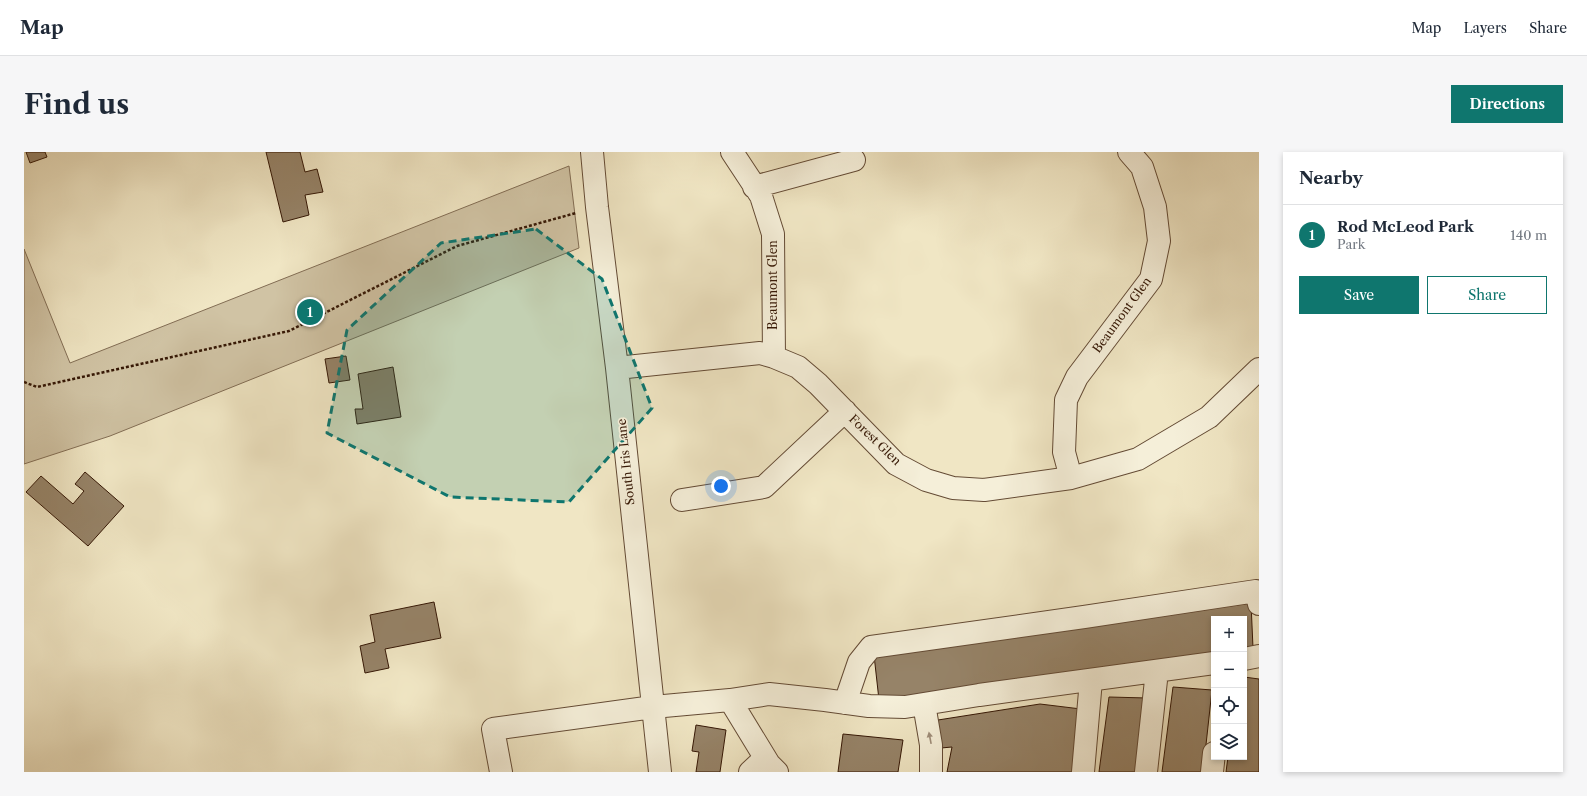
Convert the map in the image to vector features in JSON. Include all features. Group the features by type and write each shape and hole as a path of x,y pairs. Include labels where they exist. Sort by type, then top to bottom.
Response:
{"street":[{"name":"South Iris Lane","path":"592,152 596,207 617,368 653,707 657,771"},
{"name":"Beaumont Glen","path":"732,152 761,196 773,234 774,357"},
{"name":"Beaumont Glen","path":"1071,478 1064,452 1066,400 1077,377 1151,279 1159,241 1155,207 1142,167 1129,152"},
{"path":"754,187 854,160"},
{"name":"Forest Glen","path":"617,368 760,353 774,357 798,367 818,384 896,464 926,480 953,488 984,490 1071,478 1138,459 1209,417 1259,369"},
{"path":"682,500 764,487 845,411"},
{"path":"845,703 859,662 871,647 1256,591 1259,604"},
{"path":"1247,658 1259,656"},
{"path":"501,772 493,729 653,707 730,700 769,694 869,706 905,707 1211,663"},
{"path":"1146,772 1157,671"},
{"path":"1083,772 1092,680"},
{"path":"730,700 764,767"},
{"path":"924,704 932,745 931,772"},
{"path":"1212,772 1213,760"}],"path":[{"path":"24,382 37,387 289,331 457,246 580,212"}],"highlighted area":[{"path":"536,229 602,279 652,408 569,502 450,497 327,433 347,330 441,243"}],"shaded area":[{"path":"569,166 579,248 110,436 24,464 24,249 70,363"}],"building":[{"path":"26,152 45,152 47,157 30,163"},
{"path":"266,152 300,152 305,172 317,169 323,192 305,195 309,215 283,222"},
{"path":"346,356 350,380 329,383 325,359"},
{"path":"393,367 401,417 357,424 355,409 363,409 358,374"},
{"path":"85,472 124,506 88,546 26,492 41,476 73,504 84,491 75,484"},
{"path":"434,602 441,638 385,649 389,668 365,673 360,646 375,642 370,615"},
{"path":"1251,603 1253,648 1247,649 1247,616 1211,616 1211,654 879,700 874,655"},
{"path":"1247,677 1259,679 1259,772 1226,772 1228,760 1247,760"},
{"path":"1173,687 1211,690 1203,772 1162,772"},
{"path":"1109,697 1147,698 1140,772 1099,772"},
{"path":"1040,704 1081,709 1075,772 947,772 952,747 941,748 938,720"},
{"path":"696,725 726,730 720,772 696,772 699,752 692,751"},
{"path":"843,734 903,740 898,772 838,772"}],"place":[{"name":"Rod McLeod Park","path":"310,312"}]}
